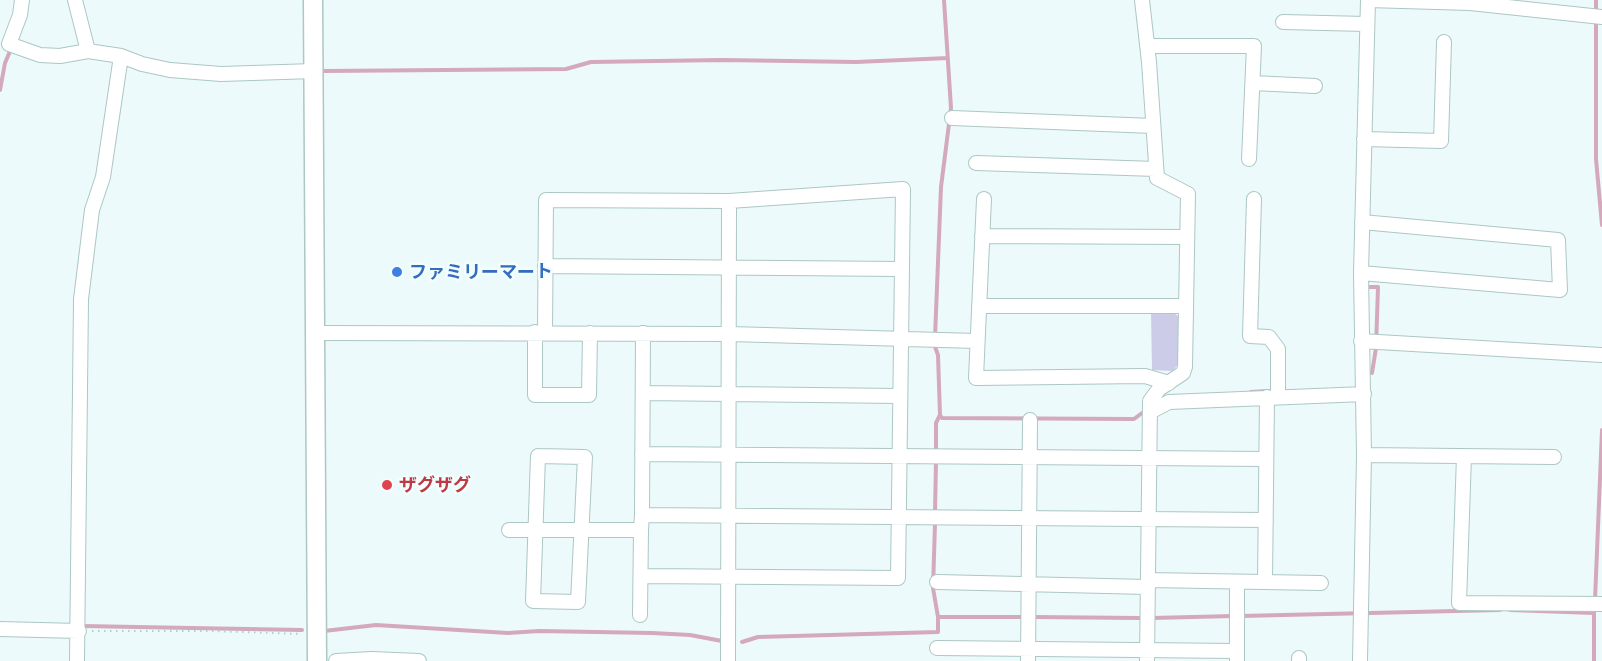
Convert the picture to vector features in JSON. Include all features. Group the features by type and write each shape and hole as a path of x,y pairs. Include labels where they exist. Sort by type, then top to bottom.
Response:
{"street":[{"path":"22,0 20,15 9,44 40,55 60,56 88,51 121,56 142,64 170,70 222,74 314,71"},
{"path":"75,0 88,51"},
{"path":"314,0 317,661"},
{"path":"1143,0 1157,178 1188,194 1185,367 1183,374 1153,395 1150,401 1147,656"},
{"path":"1360,661 1364,455 1364,394 1361,383 1371,342 1361,273 1368,0 1470,3 1598,17"},
{"path":"1283,22 1366,24"},
{"path":"1364,140 1442,141 1444,42"},
{"path":"1147,46 1254,46 1250,159"},
{"path":"77,661 81,299 92,210 103,177 121,56"},
{"path":"1253,83 1314,86"},
{"path":"952,118 1154,126"},
{"path":"976,163 1156,170"},
{"path":"590,333 589,395 535,395 545,266 546,200 729,201 903,189 898,578 640,576"},
{"path":"984,199 976,378 1145,376 1169,383"},
{"path":"1254,199 1250,336 1269,338 1278,349 1275,394 1266,459 1265,582"},
{"path":"728,661 729,201"},
{"path":"1361,273 1560,290 1558,240 1362,222"},
{"path":"982,236 1187,237"},
{"path":"545,266 901,269"},
{"path":"979,306 1186,306"},
{"path":"315,333 730,334 977,341"},
{"path":"640,615 643,333"},
{"path":"1371,342 1602,355"},
{"path":"643,393 899,396"},
{"path":"1150,412 1169,402 1275,394 1364,394"},
{"path":"1028,656 1030,420"},
{"path":"642,454 1266,459"},
{"path":"1364,455 1554,457"},
{"path":"538,456 585,457 582,530 578,602 533,601 538,456"},
{"path":"1464,456 1459,603 1597,604"},
{"path":"642,515 1266,520"},
{"path":"509,530 641,530"},
{"path":"937,582 1321,583"},
{"path":"937,648 1028,656 1237,656 1237,582"},
{"path":"0,629 78,628"},
{"path":"336,661 372,659 419,661"}],"path":[{"path":"78,628 317,634"}],"shaded area":[{"path":"1151,311 1172,312 1178,316 1178,364 1173,371 1152,370"}],"waterway":[{"path":"935,337 941,187 951,108 944,0"},
{"path":"1596,0 1596,159 1602,225"},
{"path":"0,90 5,63 11,49"},
{"path":"324,71 566,69 591,62 722,60 856,62 948,58"},
{"path":"1369,287 1378,287 1376,348 1372,373"},
{"path":"934,344 938,355 940,415 936,423 936,452"},
{"path":"1251,392 1268,391"},
{"path":"940,415 942,418 1134,419 1142,413"},
{"path":"1595,600 1602,430"},
{"path":"935,513 936,460"},
{"path":"935,524 933,588 938,617"},
{"path":"1240,616 1500,610"},
{"path":"1510,610 1594,613"},
{"path":"1594,611 1594,661"},
{"path":"1152,618 1233,616"},
{"path":"742,642 758,637 938,632 938,617 1025,617"},
{"path":"1033,617 1140,618"},
{"path":"324,631 376,625 508,633 539,631 652,633 690,635 722,641"},
{"path":"82,626 302,630"}],"place":[{"name":"ファミリーマート","path":"397,272"},
{"name":"ザグザグ","path":"387,485"}]}
